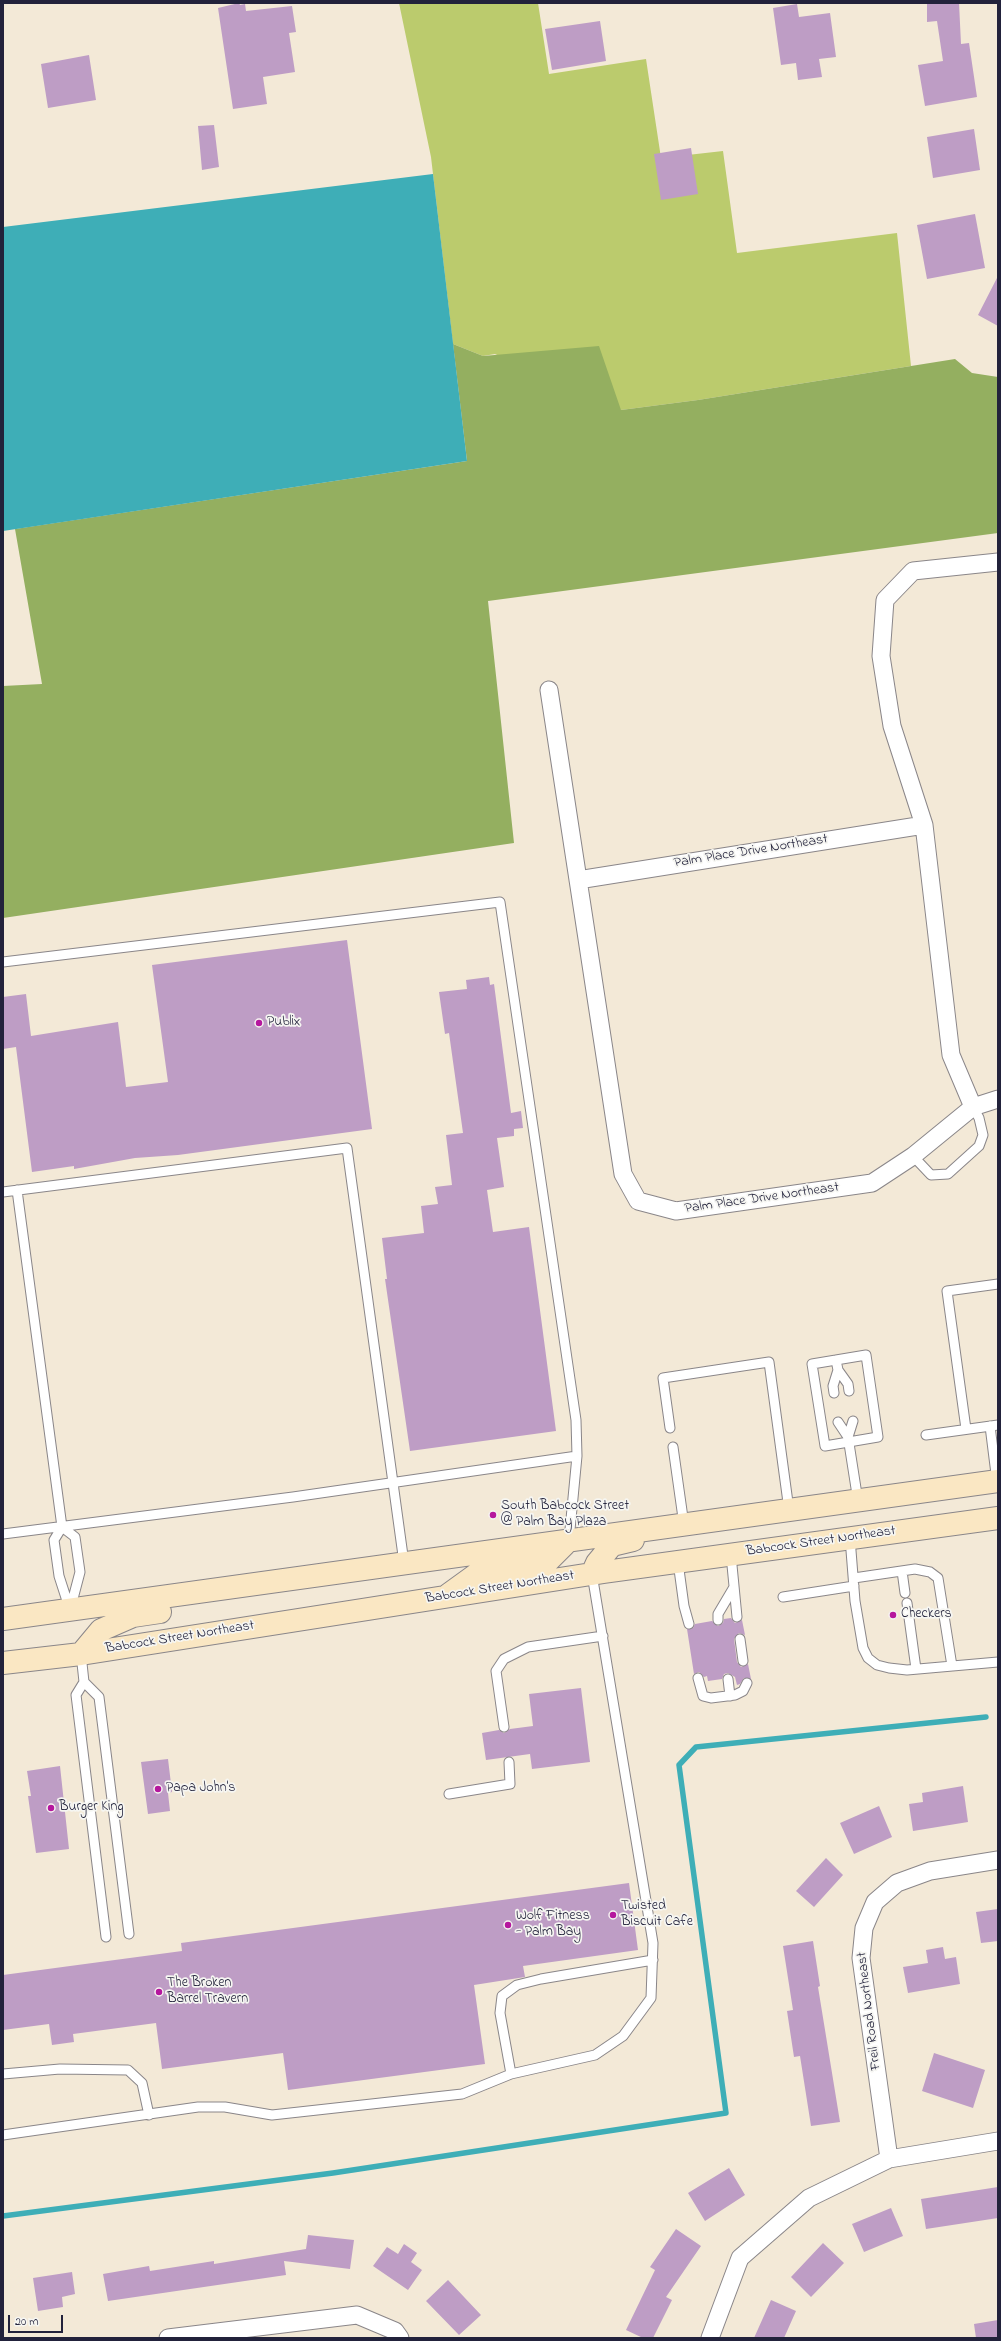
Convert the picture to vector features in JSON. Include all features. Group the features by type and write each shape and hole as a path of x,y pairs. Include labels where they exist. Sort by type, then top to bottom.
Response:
{"main road":[{"path":"3,1619 789,1510 998,1485"},
{"name":"Babcock Street Northeast","path":"3,1663 81,1654 592,1574 998,1518"},
{"path":"592,1574 597,1563 612,1545 660,1534 680,1525"},
{"path":"446,1597 477,1574 547,1562 569,1540"},
{"path":"81,1654 101,1630 133,1616 207,1604 254,1584"}],"street":[{"path":"973,1107 951,1055 924,825 892,726 881,656 885,600 913,571 998,562"},
{"name":"Palm Place Drive Northeast","path":"549,690 623,1174 638,1201 676,1211 872,1183 913,1156 973,1107 998,1099"},
{"name":"Palm Place Drive Northeast","path":"578,880 924,825"},
{"name":"Freil Road Northeast","path":"889,2159 860,1958 864,1928 875,1902 897,1883 930,1870 998,1860"},
{"path":"710,2338 740,2258 809,2198 889,2159 998,2141"},
{"path":"168,2338 358,2315 395,2331 400,2338"}],"lane":[{"path":"3,962 500,902 576,1420 577,1456 569,1540"},
{"path":"913,1156 931,1175 948,1174 979,1146 983,1135 979,1118 973,1107"},
{"path":"3,1192 347,1148 404,1563"},
{"path":"17,1190 62,1527 54,1540 59,1576 70,1610"},
{"path":"966,1429 947,1291 998,1284"},
{"path":"866,1355 878,1437 848,1440 825,1446 812,1364 866,1355"},
{"path":"836,1360 838,1370 848,1384 849,1391"},
{"path":"670,1428 663,1378 769,1362 789,1510"},
{"path":"834,1393 832,1386 838,1370"},
{"path":"848,1440 853,1421"},
{"path":"838,1422 848,1440 858,1501"},
{"path":"926,1435 994,1425 998,1485"},
{"path":"673,1447 680,1525"},
{"path":"3,1534 393,1483 577,1456"},
{"path":"62,1527 75,1537 80,1572 70,1610"},
{"path":"850,1538 863,1648 868,1658 877,1665 889,1668 916,1669 998,1662"},
{"path":"731,1555 737,1617"},
{"path":"678,1562 684,1606 689,1624"},
{"path":"783,1598 902,1571 915,1569 930,1572 938,1578 952,1666"},
{"path":"902,1571 905,1593"},
{"path":"3,2135 198,2107 225,2107 272,2115 462,2094 511,2074 595,2056 623,2036 651,1998 653,1943 592,1574"},
{"path":"718,1620 718,1614 734,1587"},
{"path":"907,1603 916,1669"},
{"path":"504,1727 496,1671 504,1659 528,1647 603,1636"},
{"path":"740,1639 744,1661"},
{"path":"81,1654 84,1682 98,1697 130,1934"},
{"path":"698,1678 704,1696 711,1698 730,1696 743,1691 747,1683"},
{"path":"728,1679 730,1696"},
{"path":"84,1682 76,1695 106,1937"},
{"path":"449,1794 510,1784 509,1762"},
{"path":"511,2074 500,2013 502,1996 517,1984 653,1960"},
{"path":"3,2074 60,2069 128,2070 142,2083 148,2115"}],"green space":[{"path":"399,3 538,3 549,74 646,59 661,158 723,151 737,253 897,233 911,366 698,400 621,410 495,354 483,356 453,344 431,157"},
{"path":"453,344 483,356 599,346 621,410 698,400 955,359 972,373 998,377 998,533 488,601 514,843 3,918 3,686 42,684 15,529 467,461"}],"water":[{"path":"433,174 467,461 3,531 3,227"}],"building":[{"path":"239,3 240,5 245,4 246,11 292,6 296,32 289,33 295,72 263,77 267,104 233,109 218,8"},
{"path":"927,3 959,3 961,44 969,43 977,97 925,106 918,65 943,61 937,21 927,22"},
{"path":"797,4 799,17 830,13 836,57 819,59 822,77 798,80 796,63 781,65 773,8"},
{"path":"600,21 606,61 552,70 545,29"},
{"path":"89,55 96,100 48,108 41,64"},
{"path":"214,125 219,167 202,170 198,126"},
{"path":"974,129 980,170 933,178 927,137"},
{"path":"691,148 698,194 661,200 654,154"},
{"path":"975,214 985,268 927,279 917,225"},
{"path":"998,276 998,326 978,315"},
{"name":"Publix","path":"347,940 372,1129 178,1155 135,1158 74,1169 74,1166 32,1172 16,1047 3,1049 3,997 26,994 31,1036 118,1022 126,1087 168,1082 152,965"},
{"path":"489,977 490,985 494,984 511,1113 521,1111 523,1128 514,1129 514,1136 497,1138 504,1187 487,1190 493,1232 529,1227 556,1431 410,1451 385,1279 387,1279 382,1238 424,1233 421,1206 438,1204 435,1187 452,1185 446,1135 463,1133 449,1033 445,1034 439,992 467,989 466,980"},
{"path":"731,1618 735,1623 742,1620 745,1635 739,1633 734,1639 737,1662 741,1667 748,1664 751,1679 744,1678 740,1684 737,1685 735,1677 728,1673 724,1674 722,1679 708,1681 707,1676 704,1677 699,1672 694,1674 687,1629 693,1628 695,1624 712,1621 718,1626 723,1623 724,1619"},
{"path":"581,1688 590,1762 532,1769 530,1754 486,1760 482,1733 499,1730 504,1733 510,1729 533,1726 529,1694"},
{"path":"168,1759 172,1792 168,1793 170,1811 148,1814 141,1762"},
{"path":"60,1766 69,1849 36,1853 28,1796 31,1796 27,1771"},
{"path":"963,1786 968,1822 913,1831 909,1804 923,1802 922,1793"},
{"path":"879,1806 892,1837 854,1854 840,1823"},
{"path":"826,1858 843,1875 814,1907 796,1891"},
{"path":"629,1883 638,1950 523,1966 525,1977 474,1985 485,2064 288,2090 283,2053 162,2069 156,2023 73,2034 74,2042 52,2045 49,2024 3,2030 3,1975 182,1951 181,1943"},
{"path":"998,1909 998,1941 981,1943 976,1912"},
{"path":"813,1941 820,1986 818,1987 840,2122 811,2126 800,2056 794,2057 787,2011 793,2010 783,1946"},
{"path":"943,1947 945,1959 956,1957 960,1984 908,1993 903,1967 928,1963 926,1950"},
{"path":"934,2053 985,2070 973,2108 922,2091"},
{"path":"729,2168 745,2195 705,2221 688,2193"},
{"path":"998,2187 998,2218 926,2229 921,2199"},
{"path":"891,2208 903,2236 864,2252 852,2224"},
{"path":"676,2229 701,2246 666,2297 672,2300 653,2338 643,2338 626,2330 655,2270 650,2267"},
{"path":"308,2235 354,2240 350,2269 284,2261 286,2275 108,2301 103,2274 149,2266 150,2271 214,2261 214,2264 306,2249"},
{"path":"823,2243 844,2263 811,2297 791,2277"},
{"path":"404,2244 417,2253 411,2262 422,2270 408,2290 373,2266 387,2247 398,2254"},
{"path":"72,2272 75,2294 62,2297 63,2307 38,2311 33,2278"},
{"path":"448,2280 481,2315 459,2335 426,2301"},
{"path":"771,2300 796,2311 784,2338 754,2338"},
{"path":"998,2320 998,2338 976,2338 974,2324"}],"waterway":[{"path":"3,2216 333,2173 726,2113 679,1765 696,1747 986,1717"}],"place":[{"name":"Publix","path":"259,1023"},
{"name":"South Babcock Street @ Palm Bay Plaza","path":"493,1515"},
{"name":"Checkers","path":"893,1615"},
{"name":"Papa John's","path":"158,1789"},
{"name":"Burger King","path":"51,1808"},
{"name":"Twisted Biscuit Cafe","path":"613,1915"},
{"name":"Wolf Fitness - Palm Bay","path":"508,1925"},
{"name":"The Broken Barrel Travern","path":"159,1992"}]}
